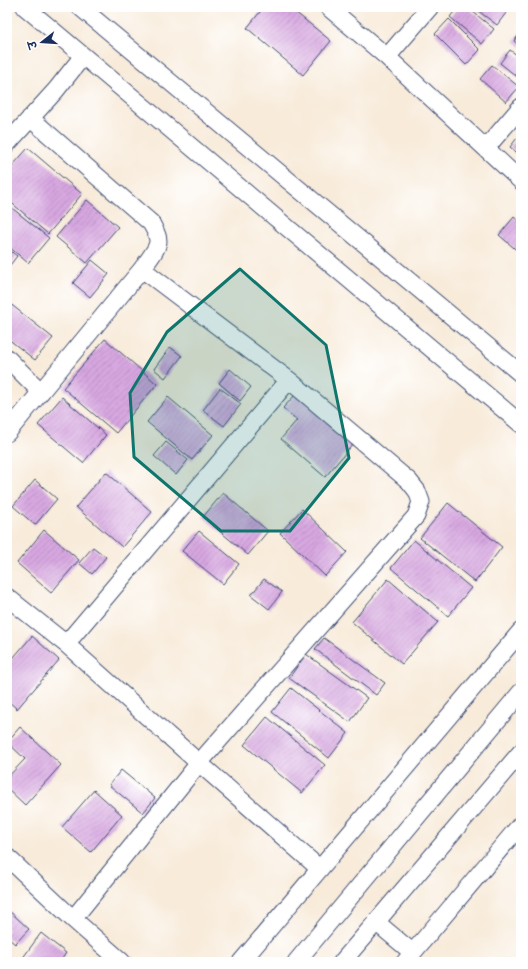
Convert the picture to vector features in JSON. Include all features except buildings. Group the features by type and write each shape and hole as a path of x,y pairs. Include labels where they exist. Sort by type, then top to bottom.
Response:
{"street":[{"path":"25,7 521,424"},
{"path":"80,7 521,374"},
{"path":"328,7 387,57 521,181"},
{"path":"387,57 430,7"},
{"path":"7,144 56,90 83,56"},
{"path":"486,148 521,107"},
{"path":"7,433 142,269 159,242 157,233 150,223 30,118"},
{"path":"72,919 199,763 416,516 421,502 418,491 409,481 289,380 142,269"},
{"path":"7,358 41,392"},
{"path":"66,644 289,380"},
{"path":"7,597 66,644 199,763 320,868"},
{"path":"241,962 521,631"},
{"path":"296,962 521,692"},
{"path":"342,962 521,752"},
{"path":"376,922 409,958 521,824"},
{"path":"7,858 72,919 122,962"}],"highlighted area":[{"path":"240,269 326,345 349,458 290,531 221,531 134,457 130,393 167,332"}]}
